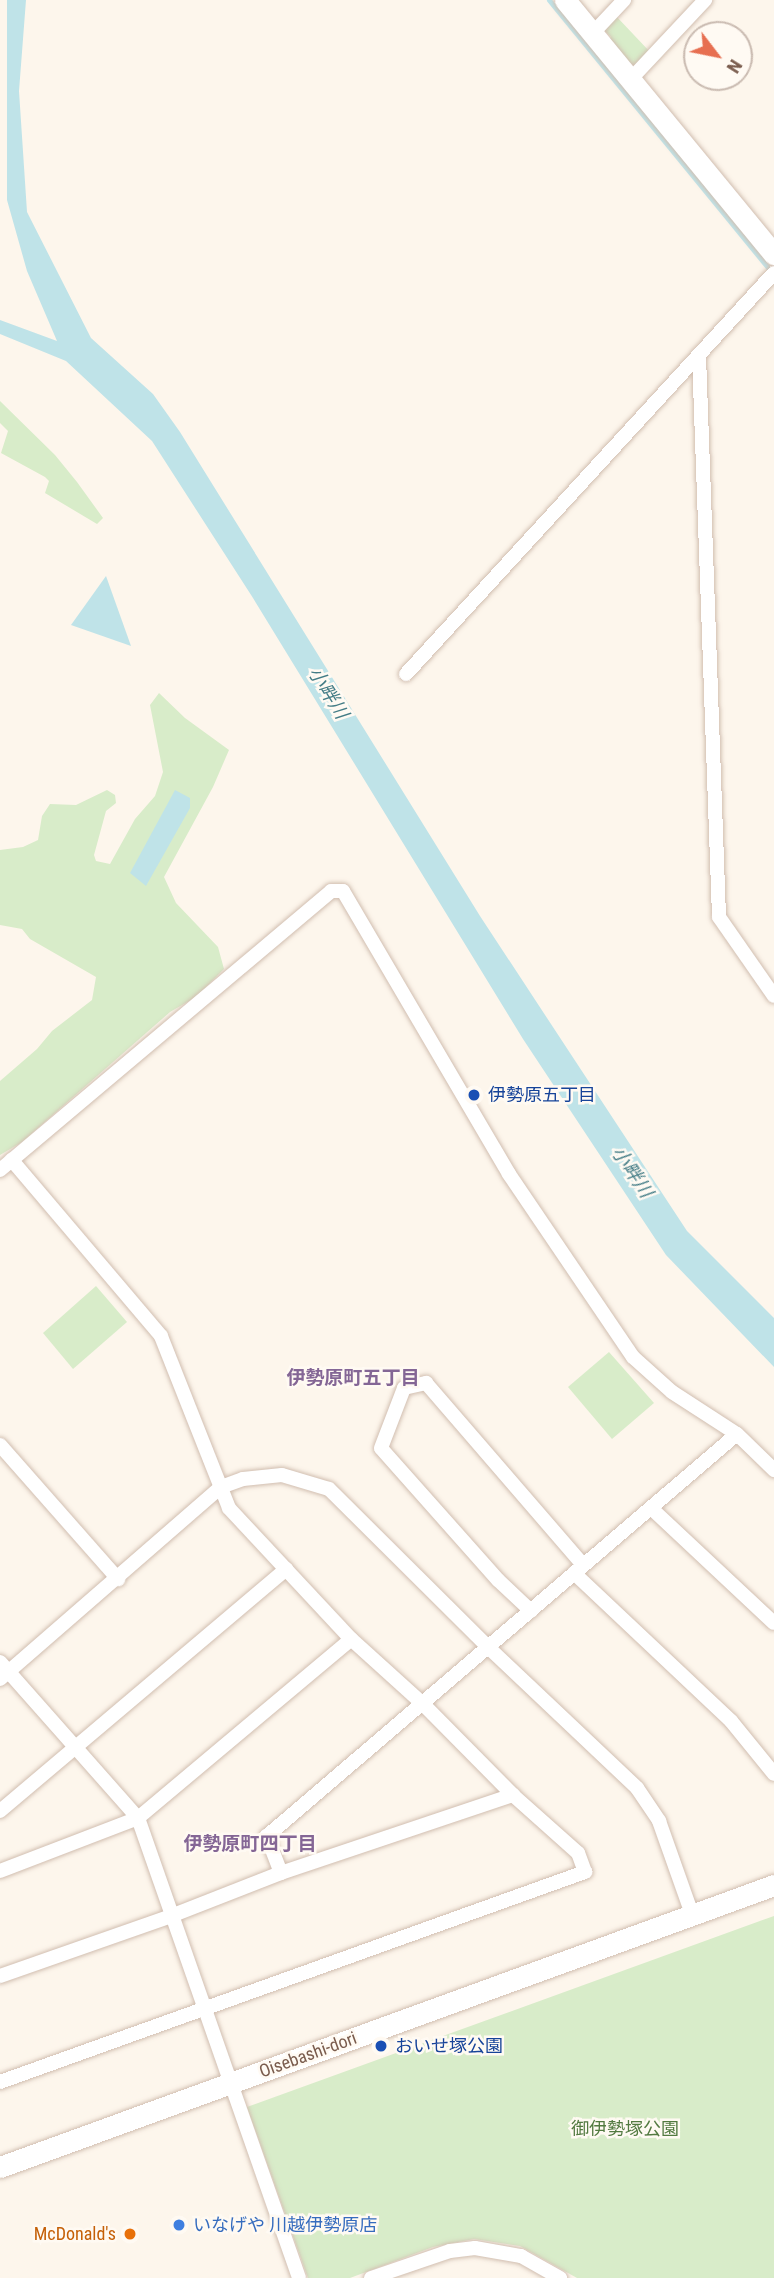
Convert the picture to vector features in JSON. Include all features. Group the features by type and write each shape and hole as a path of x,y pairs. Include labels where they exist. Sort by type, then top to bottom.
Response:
{"street":[{"path":"565,0 774,254"},
{"path":"592,34 624,0"},
{"path":"630,80 705,0"},
{"path":"406,674 774,273"},
{"path":"699,355 719,917 774,996"},
{"path":"0,1170 331,891 343,891 509,1174 634,1357 673,1392 737,1434 774,1470"},
{"path":"0,2082 585,1872 578,1853 513,1796 423,1704 351,1639 229,1508 161,1336 12,1160"},
{"path":"531,1611 498,1580 382,1448 404,1388 426,1383 579,1569 731,1721 774,1774"},
{"path":"281,1873 267,1836 737,1434"},
{"path":"0,1445 118,1579"},
{"path":"299,2278 202,2008 138,1818 3,1671 118,1579 221,1486 243,1479 282,1475 329,1489 489,1648 637,1788 651,1805 692,1914"},
{"path":"651,1508 774,1623"},
{"path":"0,1811 286,1569"},
{"path":"0,1871 138,1818 351,1639"},
{"path":"0,1976 171,1916 281,1873 513,1796"},
{"name":"Oisebashi-dori","path":"0,2167 774,1885"},
{"path":"371,2278 450,2251 475,2249 521,2256 560,2278"}],"green space":[{"path":"616,16 651,53 638,65 632,65 608,40 611,37 603,29"},
{"path":"0,401 55,455 77,482 103,518 97,524 45,493 49,481 45,477 1,453 8,431 0,423"},
{"path":"159,693 185,718 229,750 213,787 164,877 176,903 218,947 224,969 196,997 170,1012 22,1142 0,1155 0,1081 37,1049 52,1031 92,1000 96,977 30,939 22,929 0,925 0,850 23,847 38,840 42,816 50,804 76,805 107,790 115,795 116,803 106,811 94,855 96,861 110,864 135,819 155,796 163,772 150,705"},
{"path":"96,1286 127,1322 73,1369 43,1333"},
{"path":"609,1352 654,1403 612,1439 568,1387"},
{"name":"御伊勢塚公園","path":"774,1916 774,2278 577,2278 520,2246 474,2239 433,2247 350,2278 308,2278 247,2107"}],"water":[{"name":"小畔川","path":"7,0 26,0 19,91 27,212 91,338 153,394 180,432 480,916 687,1231 774,1318 774,1367 666,1255 523,1039 253,598 152,441 66,361 0,334 0,320 57,341 27,271 7,200"},
{"path":"106,576 131,646 71,625"},
{"path":"175,790 190,798 190,808 146,886 130,873"}],"waterway":[{"path":"549,0 773,274"}],"place":[{"name":"伊勢原五丁目","path":"474,1095"},
{"name":"おいせ塚公園","path":"381,2046"},
{"name":"いなげや 川越伊勢原店","path":"179,2225"},
{"name":"McDonald's","path":"130,2234"}],"district":[{"name":"伊勢原町五丁目","path":"353,1378"},
{"name":"伊勢原町四丁目","path":"250,1844"}]}
